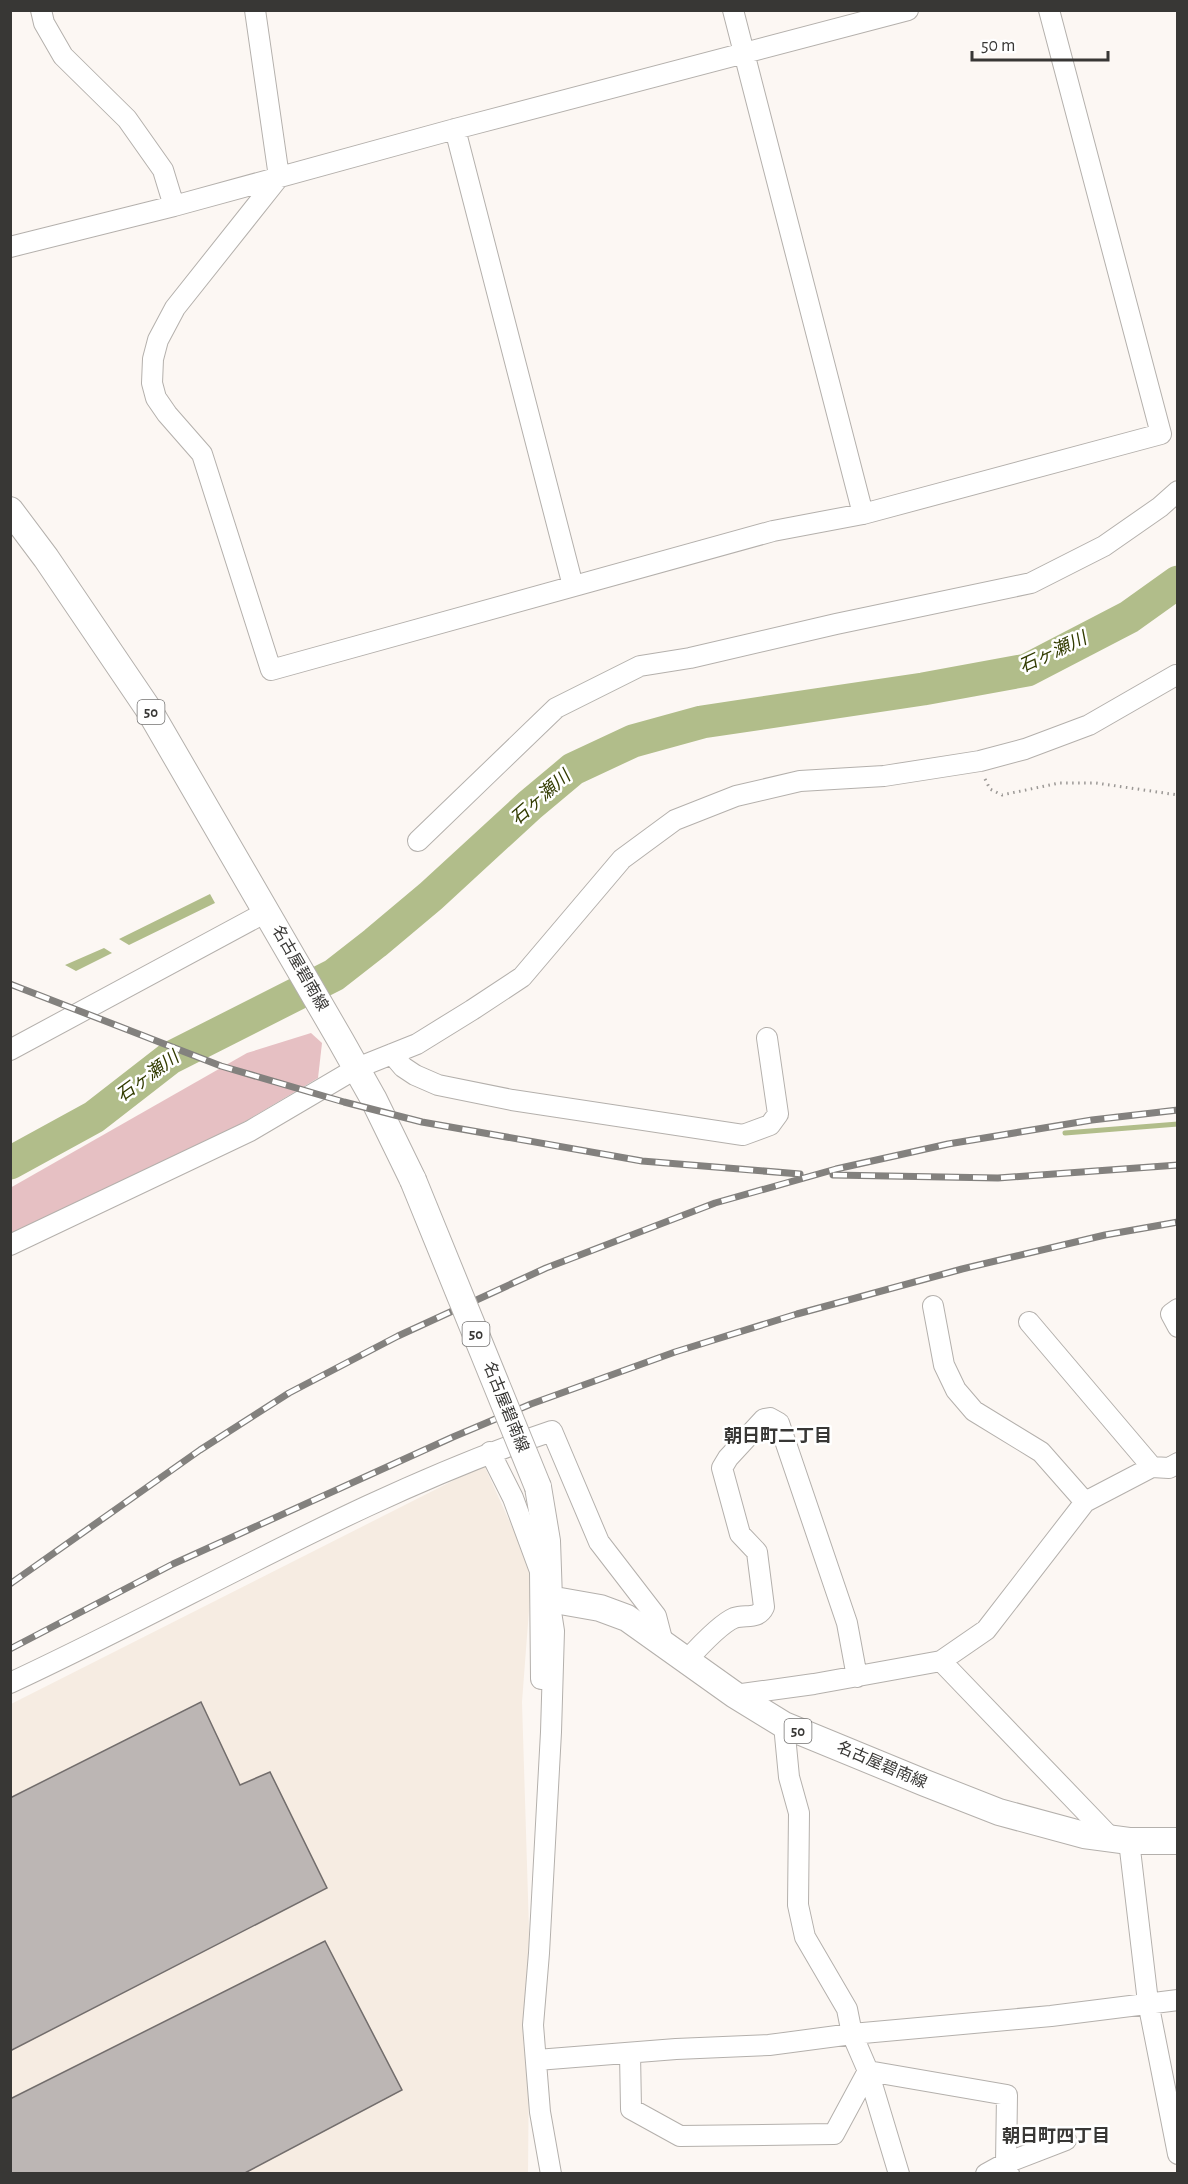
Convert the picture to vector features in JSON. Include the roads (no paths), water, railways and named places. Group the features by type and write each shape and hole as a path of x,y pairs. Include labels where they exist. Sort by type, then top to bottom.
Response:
{"main road":[{"name":"名古屋碧南線","path":"10,510 46,558 149,710 357,1068 413,1180 538,1487 547,1541 549,1599 600,1608 627,1618 735,1695 783,1725 924,1784 999,1812 1084,1835 1120,1840 1178,1841"}],"street":[{"path":"41,10 44,23 63,56 127,119 164,170 174,206"},
{"path":"255,10 279,177 175,308 158,340 153,360 152,383 156,398 167,414 202,454 271,670 773,531 863,514 1161,434 1050,10"},
{"path":"734,10 863,514"},
{"path":"10,248 908,10"},
{"path":"455,129 573,586"},
{"path":"418,841 556,708 640,666 690,658 836,624 1031,583 1104,546 1160,507 1178,491"},
{"path":"10,1245 250,1131 357,1068 417,1044 522,976 622,859 675,820 736,796 800,782 884,776 980,760 1025,749 1089,725 1176,675"},
{"path":"10,1050 271,918"},
{"path":"392,1054 403,1067 438,1085 512,1100 743,1135 771,1125 778,1114 767,1038"},
{"path":"933,1306 944,1365 956,1390 974,1411 1041,1452 1085,1502"},
{"path":"1178,1309 1171,1314 1178,1327"},
{"path":"1029,1322 1152,1467"},
{"path":"687,1660 704,1641 734,1618 755,1616 761,1613 764,1607 757,1552 740,1534 722,1468 728,1458 764,1419 770,1418 779,1423 847,1623 857,1677"},
{"path":"10,1683 376,1501 490,1452 552,1431 599,1542 656,1616 663,1643"},
{"path":"490,1452 513,1498 540,1571 541,1693 551,1732"},
{"path":"735,1695 857,1677 941,1661 986,1630 1085,1502 1152,1467 1168,1468 1178,1463"},
{"path":"549,1599 554,1631 551,1732 534,2025 540,2112 551,2174"},
{"path":"941,1661 1120,1840 1148,2002 1178,2154"},
{"path":"783,1725 789,1777 799,1813 798,1905 805,1937 847,2009 852,2034 868,2071 899,2174"},
{"path":"537,2060 769,2045 852,2034 1051,2016 1178,2000"},
{"path":"630,2053 631,2109 680,2136 834,2134 868,2071"},
{"path":"868,2071 1007,2095 1007,2168"},
{"path":"986,2174 1007,2168 1066,2140"}],"waterway":[{"name":"石ヶ瀬川","path":"10,1163 94,1117 170,1058 334,975 431,896 530,805 573,769 633,741 702,722 923,689 1027,670 1129,617 1178,582"},
{"path":"1065,1133 1178,1124"}],"railway":[{"path":"10,984 221,1066 422,1122 642,1161 800,1174"},
{"path":"10,1584 200,1450 289,1393 398,1336 546,1268 715,1203 836,1169 948,1144 1092,1120 1178,1110"},
{"path":"833,1175 998,1178 1178,1165"},
{"path":"10,1649 173,1564 531,1404 675,1352 797,1314 962,1269 1105,1235 1178,1222"}],"district":[{"name":"朝日町二丁目","path":"778,1437"},
{"name":"朝日町四丁目","path":"1056,2137"}]}
